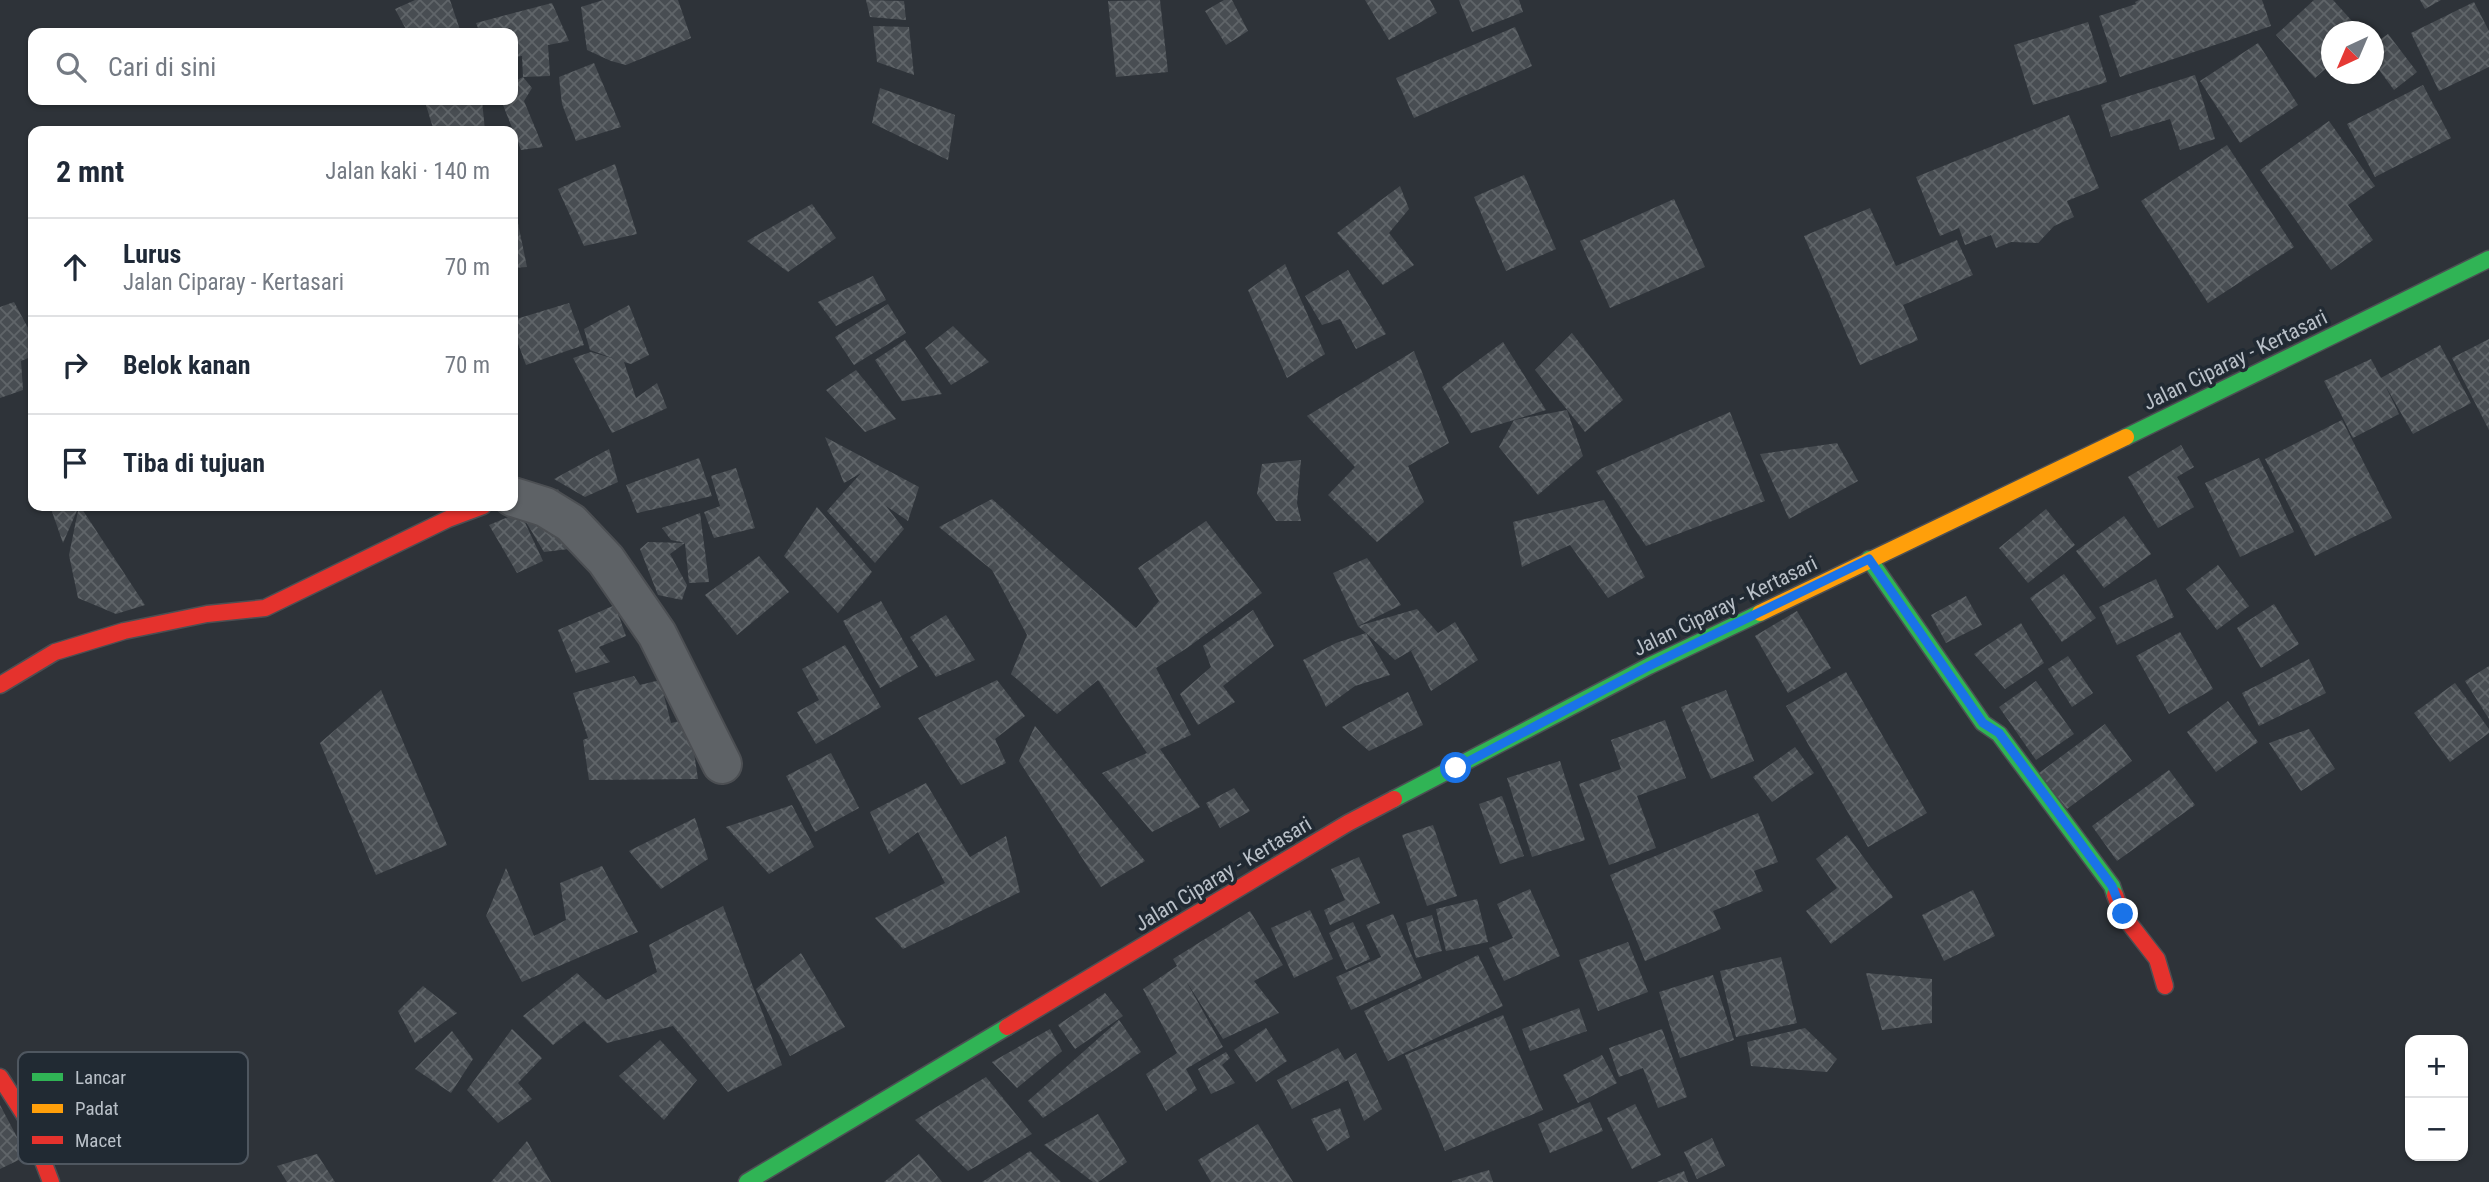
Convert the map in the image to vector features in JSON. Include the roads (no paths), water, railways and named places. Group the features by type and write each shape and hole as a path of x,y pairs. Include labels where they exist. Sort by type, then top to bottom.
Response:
{"main road":[{"name":"Jalan Ciparay - Kertasari","path":"747,1182 1348,823 1649,666 2489,259"},
{"path":"0,685 55,652 124,631 207,614 265,608 470,511"},
{"path":"1869,559 1983,723 1999,733 2112,886 2123,914 2157,959 2165,986"},
{"path":"0,1077 18,1105"},
{"path":"44,1164 51,1182"}],"street":[{"path":"518,498 545,506 571,523 606,560 657,634 722,764"}]}
